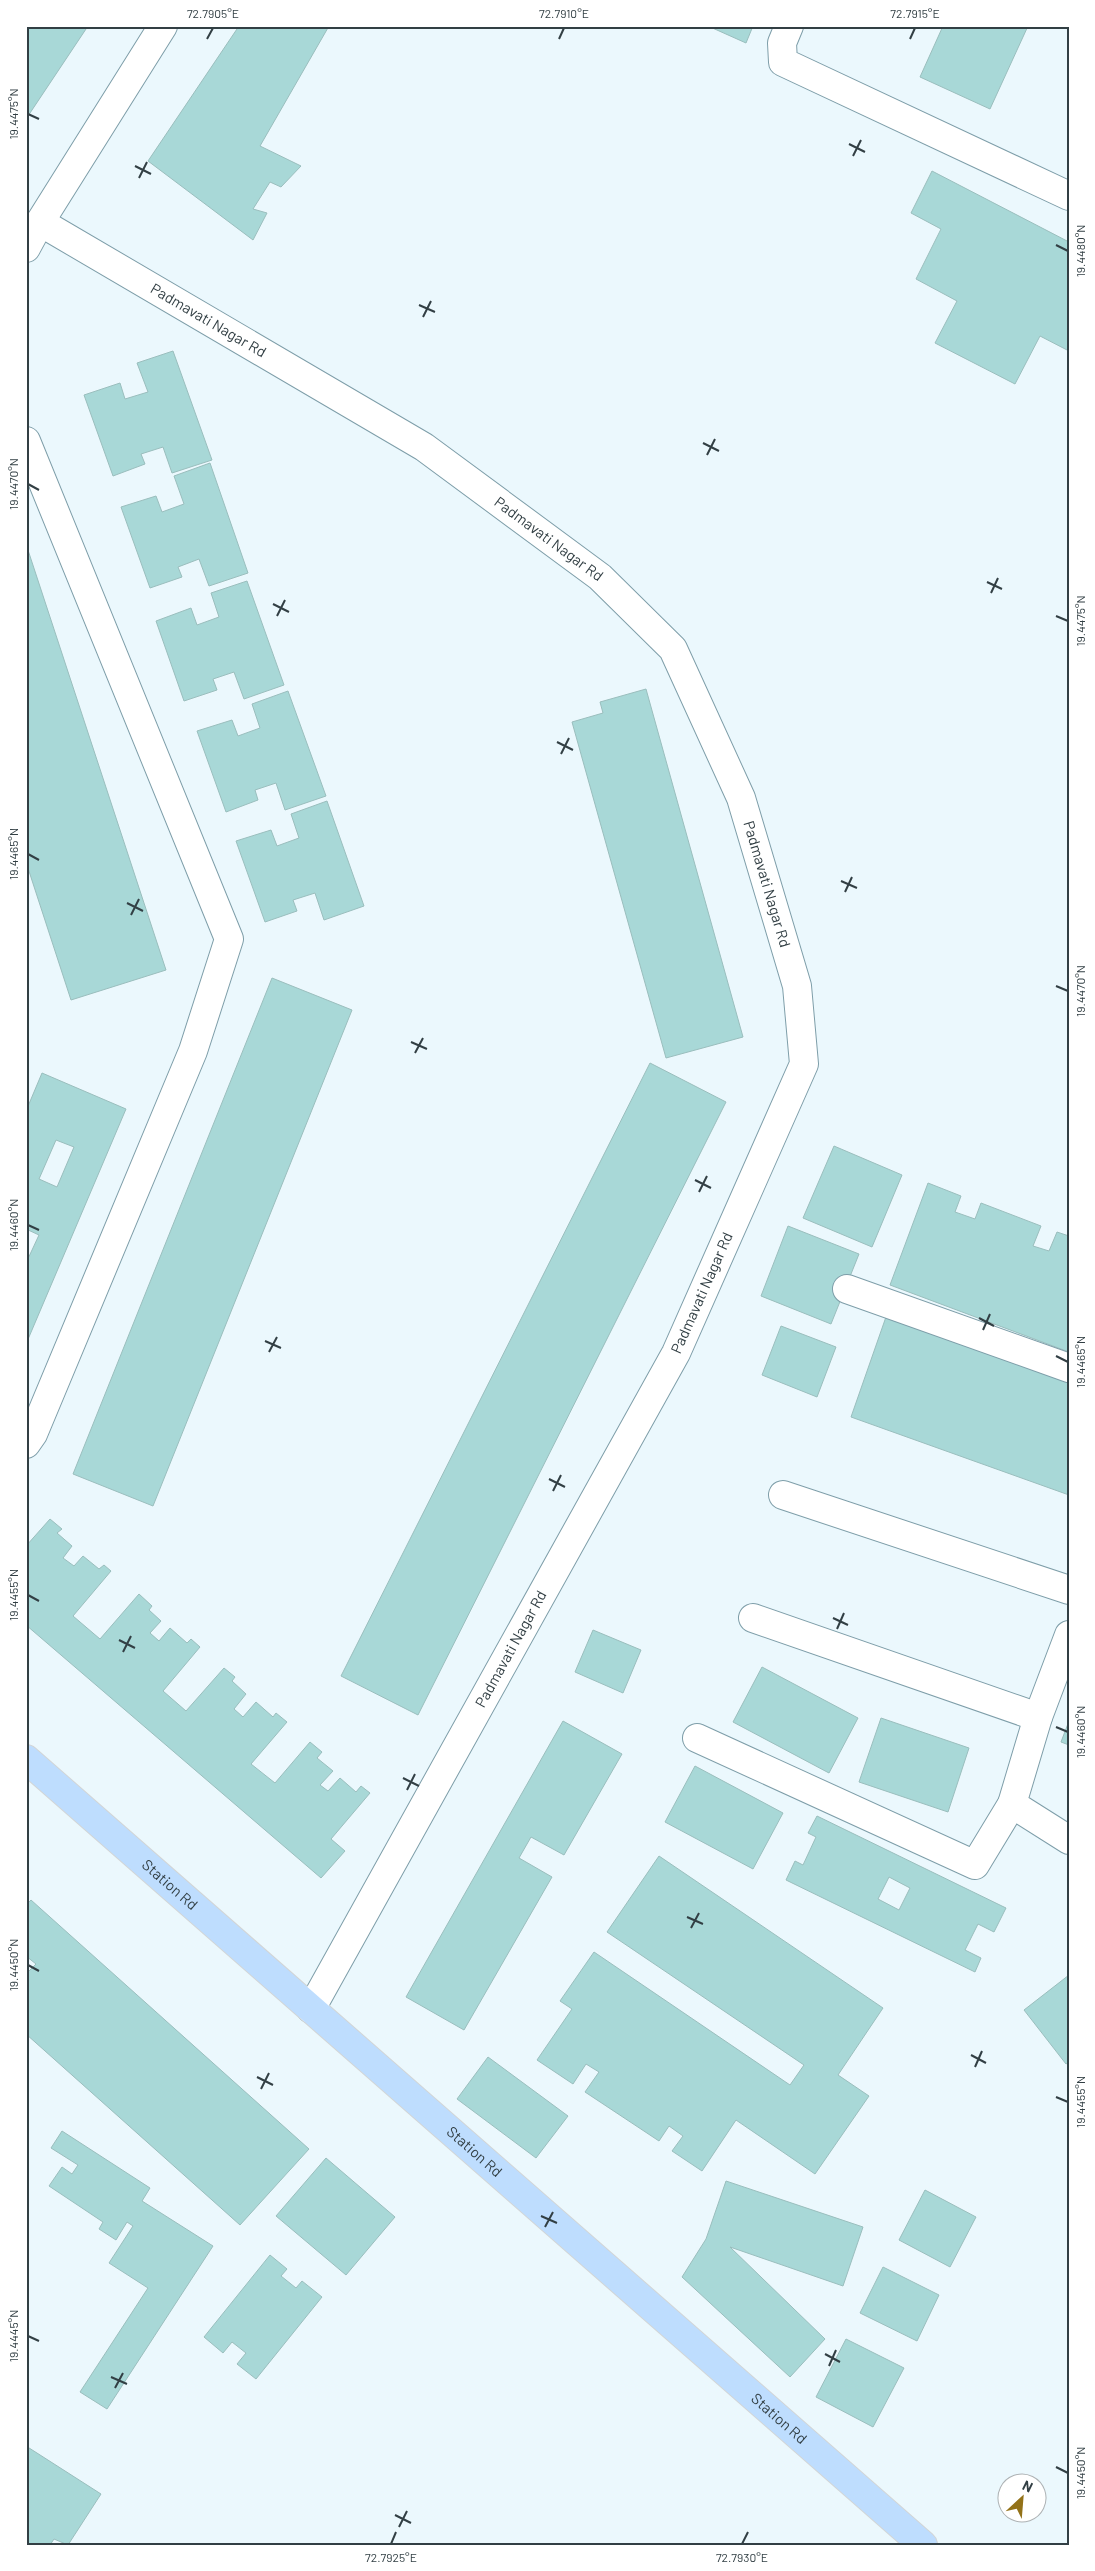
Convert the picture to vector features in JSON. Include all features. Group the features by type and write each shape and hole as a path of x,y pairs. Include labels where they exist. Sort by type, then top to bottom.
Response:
{"main road":[{"name":"Station Rd","path":"26,1760 923,2545"}],"street":[{"path":"26,248 40,222 163,26"},
{"path":"788,26 782,43 784,62 1069,196"},
{"name":"Padmavati Nagar Rd","path":"40,222 424,447 600,577 673,649 741,798 797,986 804,1064 676,1353 311,2009"},
{"path":"26,441 229,939 193,1051 33,1434 26,1444"},
{"path":"847,1289 1069,1368"},
{"path":"783,1495 1069,1590"},
{"path":"753,1618 1038,1717"},
{"path":"697,1738 975,1865 1012,1804 1038,1717 1069,1635"},
{"path":"1012,1804 1069,1840"}],"building":[{"path":"26,26 88,26 26,119"},
{"path":"239,26 329,26 260,146 301,166 281,187 270,182 253,209 267,213 253,240 148,161"},
{"path":"708,26 753,26 746,43"},
{"path":"943,26 1028,26 990,109 920,77"},
{"path":"932,171 1069,242 1069,351 1040,336 1015,384 935,343 957,301 916,279 941,229 911,213"},
{"path":"173,351 212,460 172,473 163,447 141,454 145,464 113,476 84,395 120,383 125,399 148,392 137,363"},
{"path":"210,463 248,573 209,586 199,559 178,567 182,577 150,588 121,507 156,496 162,512 184,504 174,476"},
{"path":"26,544 166,970 71,1000 26,862"},
{"path":"247,581 284,685 244,699 234,672 213,679 217,690 184,701 156,621 191,608 197,625 219,617 211,593"},
{"path":"646,689 743,1037 666,1058 572,722 603,713 600,702"},
{"path":"288,691 326,796 285,810 276,783 255,790 258,800 226,812 197,731 232,720 238,736 260,728 252,704"},
{"path":"327,801 364,906 324,920 315,893 293,900 297,911 265,922 236,841 271,830 277,846 299,838 291,814"},
{"path":"272,978 352,1010 153,1506 73,1474"},
{"path":"650,1063 726,1102 418,1715 341,1676"},
{"path":"42,1073 126,1109 26,1344 26,1263 39,1235 26,1229 26,1111","holes":["56,1140 74,1147 57,1187 39,1179"]},
{"path":"834,1146 902,1175 872,1247 803,1218"},
{"path":"928,1183 961,1196 955,1212 975,1219 981,1203 1041,1226 1033,1246 1049,1251 1057,1232 1069,1236 1069,1352 890,1285"},
{"path":"788,1226 859,1254 831,1324 761,1296"},
{"path":"887,1314 1069,1380 1069,1495 851,1417"},
{"path":"781,1326 836,1347 817,1397 762,1375"},
{"path":"50,1519 62,1529 57,1533 72,1546 63,1558 74,1566 83,1556 99,1569 104,1565 111,1571 73,1616 100,1639 139,1594 152,1606 149,1610 161,1621 150,1633 159,1641 170,1628 187,1643 191,1639 200,1647 163,1691 186,1711 224,1668 235,1677 232,1681 246,1694 234,1709 243,1717 256,1702 273,1717 276,1713 287,1722 251,1764 275,1783 310,1742 322,1752 317,1758 333,1771 320,1785 328,1791 340,1778 356,1792 361,1786 370,1793 331,1839 345,1851 321,1878 26,1625 26,1546"},
{"path":"593,1630 641,1650 623,1693 575,1672"},
{"path":"762,1667 858,1718 829,1773 733,1722"},
{"path":"881,1718 969,1748 948,1812 859,1782"},
{"path":"563,1721 622,1754 564,1855 531,1837 519,1858 552,1877 464,2030 406,1997"},
{"path":"1069,1721 1069,1745 1061,1742"},
{"path":"695,1766 783,1813 753,1869 665,1822"},
{"path":"817,1816 1006,1908 994,1932 978,1924 965,1950 981,1958 975,1972 786,1880 795,1861 803,1865 816,1837 808,1833","holes":["889,1877 910,1888 899,1910 878,1899"]},
{"path":"659,1856 883,2008 838,2075 869,2096 815,2174 736,2120 702,2171 672,2151 683,2136 669,2126 659,2141 585,2092 599,2072 586,2064 573,2084 537,2060 572,2009 560,2001 594,1952 790,2085 804,2065 607,1932"},
{"path":"31,1900 309,2149 240,2225 26,2034 26,1974 36,1964 26,1956 26,1905"},
{"path":"1069,1975 1069,2062 1066,2064 1024,2010"},
{"path":"488,2057 568,2116 536,2158 457,2099"},
{"path":"62,2131 150,2188 142,2201 213,2246 107,2409 80,2392 148,2288 109,2263 133,2226 127,2222 116,2240 99,2229 103,2222 49,2186 62,2167 72,2174 78,2165 51,2148"},
{"path":"326,2158 395,2217 346,2275 276,2216"},
{"path":"726,2181 863,2227 843,2286 730,2247 825,2339 790,2377 682,2277 706,2239"},
{"path":"925,2190 976,2217 950,2267 899,2240"},
{"path":"270,2255 287,2269 281,2276 296,2288 302,2281 322,2297 256,2379 237,2364 246,2353 232,2342 223,2353 204,2337"},
{"path":"883,2267 939,2295 917,2341 860,2313"},
{"path":"846,2339 904,2368 873,2427 816,2397"},
{"path":"26,2446 101,2494 68,2545 54,2539 50,2545 26,2545"}]}
